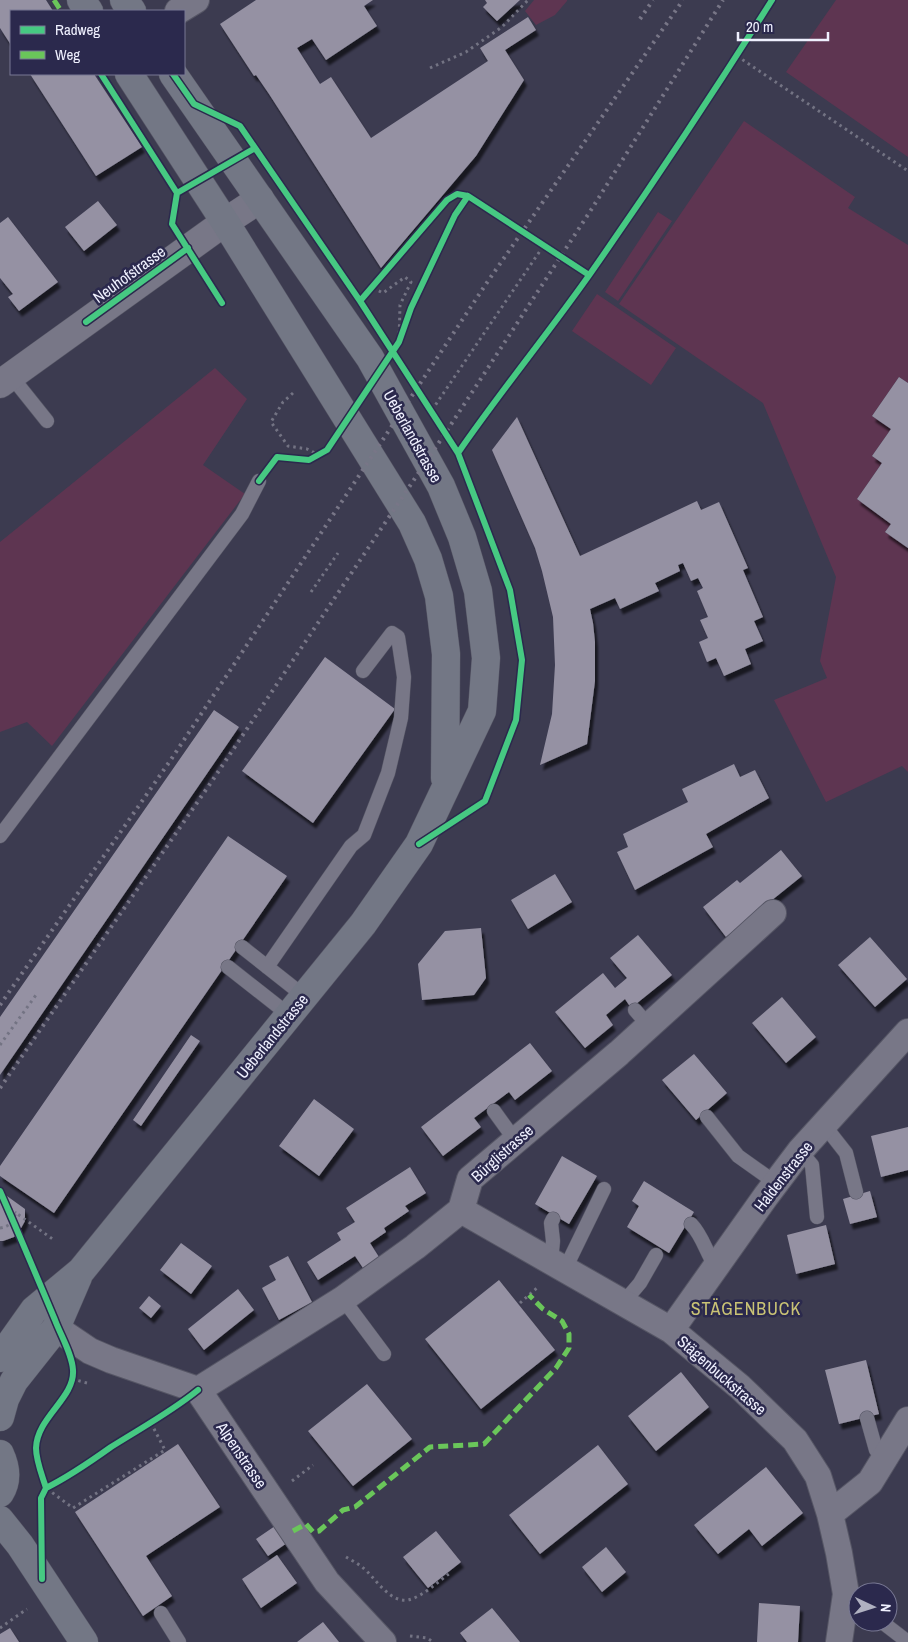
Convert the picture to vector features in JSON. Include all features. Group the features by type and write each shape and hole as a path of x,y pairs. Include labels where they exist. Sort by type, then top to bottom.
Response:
{"main road":[{"name":"Ueberlandstrasse","path":"130,75 225,222 412,523 428,559 440,596 446,654 445,789"},
{"name":"Ueberlandstrasse","path":"0,1358 34,1310 81,1271 363,924 419,844 482,711 486,658 478,591 462,537 441,486 370,358 174,75"},
{"name":"Ueberlandstrasse","path":"0,1417 14,1381 56,1328 81,1271"},
{"path":"0,1454 5,1466 6,1477 0,1493"},
{"path":"0,1520 20,1544 84,1642"}],"street":[{"path":"180,10 196,0"},
{"name":"Neuhofstrasse","path":"5,380 225,222 260,199"},
{"name":"Bürglistrasse","path":"461,1210 470,1179 619,1053 642,1018 773,913"},
{"name":"Haldenstrasse","path":"671,1330 800,1151 908,1032"},
{"path":"56,1328 90,1352 198,1390 343,1299 416,1247 461,1210"},
{"name":"Stägenbuckstrasse","path":"461,1210 671,1330 740,1387 795,1440 818,1476 848,1584"},
{"name":"Alpenstrasse","path":"198,1390 327,1582 393,1640"},
{"path":"830,1514 870,1482 885,1456 907,1425"},
{"name":"Stägenbuckstrasse","path":"840,1642 848,1613"}],"lane":[{"path":"5,380 47,421"},
{"path":"0,836 242,514 259,481"},
{"path":"267,967 351,846 364,835 388,773 401,718 404,677 398,637 392,633 362,671"},
{"path":"242,947 267,967 297,1006"},
{"path":"228,967 297,1006"},
{"path":"494,1111 515,1140"},
{"path":"707,1117 738,1156 776,1183"},
{"path":"824,1125 846,1153 856,1192"},
{"path":"800,1151 812,1166 817,1217"},
{"path":"558,1265 604,1189"},
{"path":"553,1220 551,1223 553,1241 558,1265"},
{"path":"691,1224 699,1232 708,1256 716,1267"},
{"path":"624,1303 640,1283 656,1255"},
{"path":"343,1299 384,1354"},
{"path":"867,1418 876,1450 885,1456"},
{"path":"161,1613 180,1642"},
{"path":"895,1632 908,1642"}],"path":[{"path":"430,68 466,52 502,26 528,0"},
{"path":"737,56 908,171"},
{"path":"426,418 544,245"},
{"path":"373,288 384,293 405,277 411,282 400,305 399,342"},
{"path":"293,393 283,402 271,422 288,446 307,449 318,455"},
{"path":"312,592 338,552"},
{"path":"0,1045 36,995"},
{"path":"5,1208 6,1206 54,1240"},
{"path":"0,1228 8,1226 16,1213"},
{"path":"151,1423 165,1450 73,1508 46,1488 70,1476 111,1448 179,1405 198,1390"},
{"path":"312,1560 321,1554 330,1553 346,1557 362,1566 390,1595 399,1600 408,1600 421,1593 450,1572"},
{"path":"0,1628 27,1609"},
{"path":"393,1640 421,1636 433,1642"}],"shaded area":[{"path":"534,0 567,1 555,15 536,25 525,11"},
{"path":"836,0 908,0 908,157 786,72"},
{"path":"744,121 855,197 848,208 908,245 908,383 899,377 872,416 891,429 872,456 882,463 857,499 891,524 885,532 908,548 908,772 902,766 826,802 774,700 827,678 820,661 836,577 763,403 619,304"},
{"path":"658,212 672,221 618,301 605,292"},
{"path":"597,294 676,348 651,385 572,331"},
{"path":"215,368 247,399 203,465 245,494 52,746 27,722 0,732 0,542"}],"building":[{"path":"0,0 46,0 52,10 10,10 10,43 0,28"},
{"path":"256,0 373,0 364,6 377,26 326,60 312,39 297,48 320,84 331,77 371,138 488,61 480,48 528,17 536,30 505,50 524,80 476,156 381,268 269,94 256,75 254,76 220,24"},
{"path":"485,0 520,0 497,21 483,7 487,3"},
{"path":"31,75 95,75 142,147 96,176"},
{"path":"98,201 117,225 84,251 65,227"},
{"path":"8,217 58,282 19,311 8,297 13,294 0,278 0,223"},
{"path":"899,377 908,383 908,548 885,532 891,524 857,499 882,463 872,456 891,429 872,416"},
{"path":"517,417 580,556 697,501 701,510 719,502 748,568 743,570 763,617 754,621 763,641 745,649 751,664 724,676 716,658 707,662 699,642 708,638 700,620 708,617 697,591 703,588 698,578 691,581 683,563 678,565 680,571 655,583 659,591 620,609 615,598 590,609 595,642 595,681 587,744 540,765 552,714 555,665 553,617 535,548 492,450"},
{"path":"325,657 395,709 313,823 242,771"},
{"path":"214,710 239,727 0,1075 0,1017"},
{"path":"734,764 740,777 755,770 769,798 706,834 713,847 635,890 617,852 628,847 623,834 688,802 682,789"},
{"path":"228,836 287,876 54,1213 0,1176 0,1166"},
{"path":"781,850 802,876 726,937 703,907 737,880 740,883"},
{"path":"555,874 572,902 528,929 511,900"},
{"path":"481,928 486,978 474,995 422,1000 418,964 445,931"},
{"path":"638,935 672,975 631,1008 625,999 606,1015 613,1025 585,1048 555,1012 603,973 615,988 627,978 610,958"},
{"path":"870,937 907,979 875,1007 838,965"},
{"path":"782,997 816,1037 786,1063 752,1023"},
{"path":"191,1035 200,1041 141,1126 133,1120"},
{"path":"530,1043 552,1071 515,1100 509,1092 474,1118 481,1127 443,1156 421,1127"},
{"path":"694,1054 727,1093 696,1120 662,1080"},
{"path":"314,1099 354,1129 319,1176 279,1146"},
{"path":"908,1127 908,1170 881,1177 871,1136"},
{"path":"562,1156 597,1176 569,1224 535,1204"},
{"path":"410,1167 426,1193 405,1206 409,1211 384,1228 386,1232 370,1243 379,1257 363,1268 355,1256 318,1280 307,1262 341,1240 337,1233 355,1222 346,1208"},
{"path":"644,1181 694,1212 669,1253 627,1227 639,1206 632,1201"},
{"path":"0,1191 25,1209 25,1221 20,1230 14,1237 3,1241 0,1241"},
{"path":"870,1191 877,1217 850,1224 843,1199"},
{"path":"826,1225 835,1264 796,1274 787,1235"},
{"path":"181,1243 212,1266 191,1294 160,1270"},
{"path":"288,1256 312,1302 279,1320 262,1288 276,1280 269,1266"},
{"path":"499,1280 555,1350 481,1409 425,1339"},
{"path":"238,1289 254,1310 204,1350 188,1329"},
{"path":"149,1296 161,1306 151,1318 139,1308"},
{"path":"866,1360 879,1414 839,1424 825,1370"},
{"path":"681,1372 709,1407 656,1451 628,1416"},
{"path":"367,1384 412,1439 353,1486 308,1431"},
{"path":"178,1444 220,1507 146,1556 172,1596 143,1616 75,1512"},
{"path":"598,1445 628,1484 540,1554 509,1515"},
{"path":"766,1467 803,1513 762,1546 749,1529 718,1554 694,1525"},
{"path":"275,1526 287,1543 268,1556 256,1539"},
{"path":"436,1531 461,1562 428,1588 403,1557"},
{"path":"606,1547 626,1572 602,1592 582,1567"},
{"path":"277,1555 297,1583 261,1608 242,1579"},
{"path":"759,1603 800,1606 798,1642 757,1642"},
{"path":"492,1608 520,1642 467,1642 460,1633"},
{"path":"323,1622 339,1642 297,1642"},
{"path":"10,1628 19,1642 0,1642 0,1634"}],"railway":[{"path":"640,19 653,0"},
{"path":"0,1005 170,761 486,284 683,0"},
{"path":"0,1088 212,781 450,426 591,210 723,0"}],"marked path":[{"path":"54,0 60,10"},
{"path":"293,1531 306,1524 313,1532 319,1531 343,1510 355,1507 430,1447 484,1444 556,1368 569,1348 569,1334 562,1321 543,1309 529,1295"}],"cycle path":[{"path":"458,453 614,240 683,138 772,0"},
{"path":"102,75 177,193 172,224 222,303"},
{"path":"174,75 194,104 240,126 360,301 458,453 510,590 522,660 516,720 485,801 419,844"},
{"path":"177,193 255,148"},
{"path":"360,301 447,200 457,194 468,196"},
{"path":"259,481 277,457 309,460 327,450 399,342 411,308 455,215 468,196 589,275"},
{"path":"86,322 188,248"},
{"path":"0,1191 66,1345 73,1370 68,1390 42,1427 36,1448 38,1463 46,1488 41,1498 42,1579"},
{"path":"46,1488 72,1474 111,1447 167,1413 198,1390"}],"district":[{"name":"STÄGENBUCK","path":"746,1308"}]}
